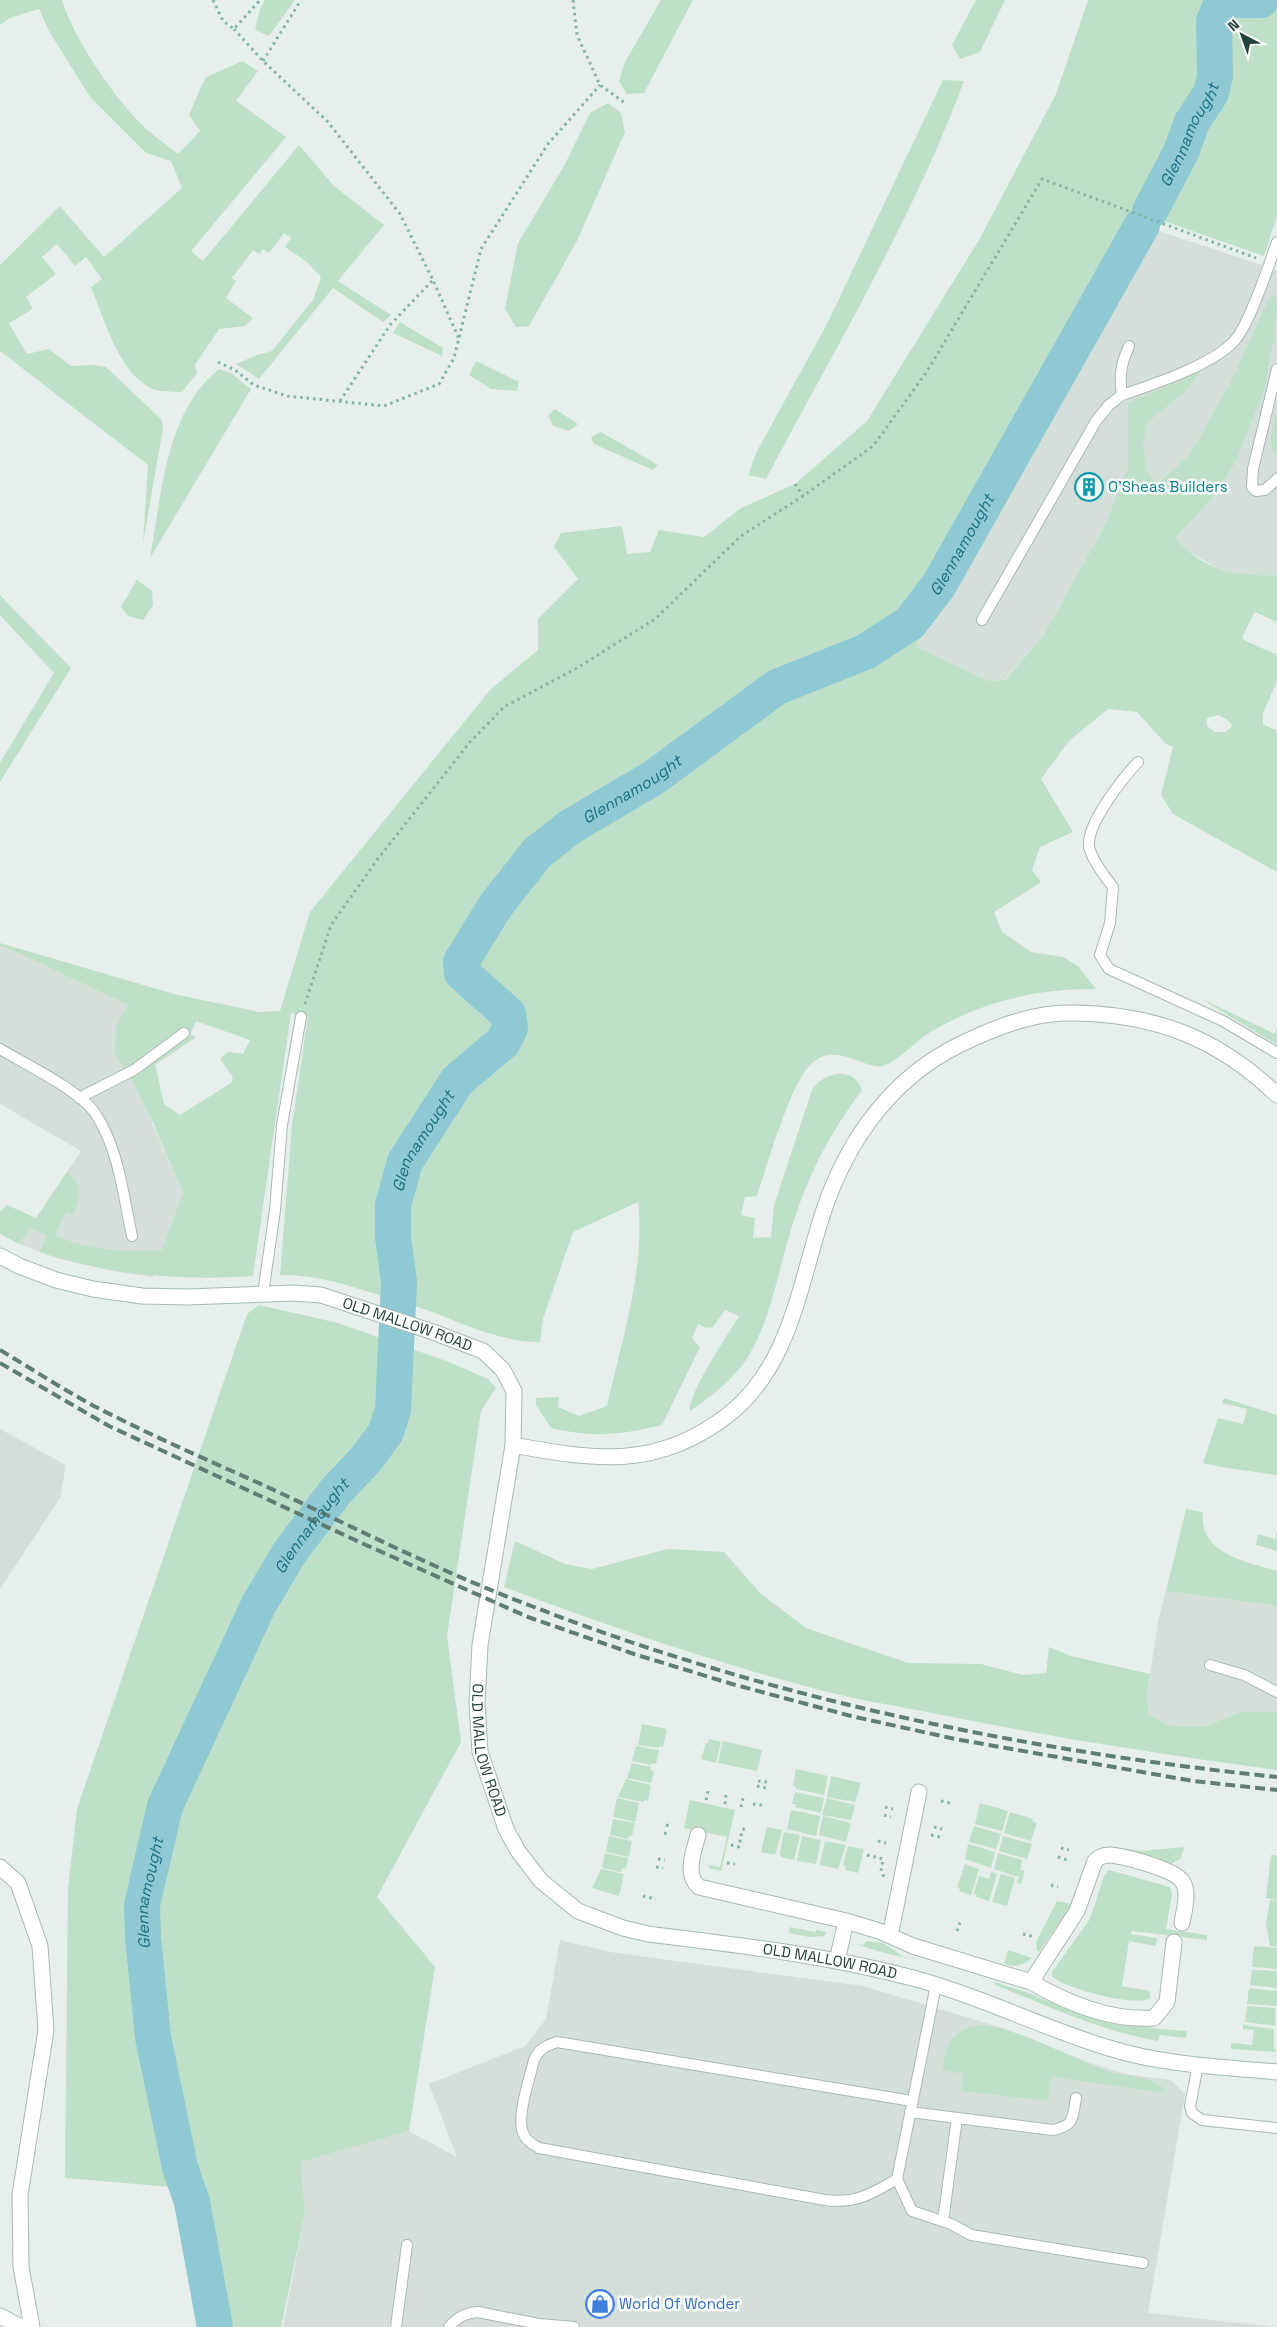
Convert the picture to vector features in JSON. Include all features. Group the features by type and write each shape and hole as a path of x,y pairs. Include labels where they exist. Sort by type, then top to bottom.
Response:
{"street":[{"path":"513,1445 583,1457 628,1458 677,1444 701,1434 729,1414 756,1388 777,1355 796,1308 832,1186 847,1154 867,1123 890,1094 914,1074 945,1052 986,1032 1020,1020 1063,1013 1103,1013 1142,1019 1188,1034 1225,1052 1253,1072 1277,1094"},
{"name":"OLD MALLOW ROAD","path":"0,1256 56,1280 93,1289 142,1296 178,1297 293,1293 321,1296 433,1332 483,1351 503,1370 514,1391 513,1445 480,1645 477,1703 480,1752 506,1829 518,1851 541,1881 578,1910 604,1922 648,1934 837,1961 936,1985 1108,2048 1153,2059 1277,2072"},
{"path":"890,1936 919,1792"},
{"path":"698,1835 691,1874 693,1881 699,1887 846,1921 913,1946 1031,1982 1073,2004 1109,2013 1154,2018 1167,2002 1174,1942"},
{"path":"1031,1982 1077,1911 1092,1866 1099,1857 1118,1856 1177,1875 1185,1886 1186,1898 1182,1923"},
{"path":"0,1867 18,1883 40,1946 46,2021 20,2195 21,2267 32,2327"},
{"path":"837,1961 846,1921"},
{"path":"0,2316 21,2327"}],"lane":[{"path":"982,620 1096,420 1109,405 1122,395 1156,384 1201,363 1221,352 1235,340 1251,310 1276,246"},
{"path":"1122,395 1120,382 1121,365 1129,346"},
{"path":"1277,368 1254,469 1252,487 1256,491 1266,490 1277,479"},
{"path":"1138,762 1120,781 1096,820 1089,846 1101,871 1113,887 1110,923 1100,955 1109,969 1223,1021 1277,1053"},
{"path":"263,1294 275,1210 282,1125 300,1017"},
{"path":"79,1098 134,1070 184,1033"},
{"path":"0,1049 66,1087 94,1111 113,1149 132,1236"},
{"path":"1210,1665 1244,1675 1277,1692"},
{"path":"936,1985 897,2179 912,2211 942,2221 971,2235 1143,2263"},
{"path":"897,2179 857,2200 843,2202 825,2200 539,2148 528,2141 522,2133 520,2121 534,2060 538,2052 545,2046 557,2042 912,2101"},
{"path":"1198,2065 1194,2094 1190,2106 1196,2118 1277,2128"},
{"path":"910,2112 1053,2130 1068,2126 1072,2122 1076,2098"},
{"path":"942,2221 957,2118"},
{"path":"396,2327 407,2245"},
{"path":"450,2327 459,2317 468,2313 478,2312 539,2324 574,2327"}],"path":[{"path":"213,0 223,22 234,30 263,61 328,122 400,214 433,280 459,340"},
{"path":"234,30 260,0"},
{"path":"263,61 301,0"},
{"path":"574,0 577,35 600,85 625,103"},
{"path":"218,362 235,370 254,385 288,396 384,406 439,384 454,358 481,250 548,144 600,85"},
{"path":"300,1017 331,924 377,860 470,742 504,707 577,668 655,619 741,536 803,496 873,446 926,373 1042,179 1269,263"},
{"path":"340,401 390,325 433,280"},
{"path":"795,484 803,496"},
{"path":"758,1781 767,1782"},
{"path":"757,1786 766,1788"},
{"path":"706,1800 708,1791"},
{"path":"724,1804 726,1795"},
{"path":"741,1807 743,1798"},
{"path":"941,1801 950,1803"},
{"path":"754,1804 762,1805"},
{"path":"885,1807 893,1809"},
{"path":"884,1815 892,1817"},
{"path":"666,1825 672,1826"},
{"path":"730,1845 738,1847 742,1830 748,1827"},
{"path":"934,1827 942,1830"},
{"path":"664,1834 670,1835"},
{"path":"931,1835 940,1837"},
{"path":"878,1841 886,1843"},
{"path":"1061,1848 1069,1850"},
{"path":"867,1855 883,1859 881,1875 889,1878"},
{"path":"1058,1857 1066,1860"},
{"path":"658,1859 665,1860"},
{"path":"727,1863 735,1864"},
{"path":"656,1867 663,1868"},
{"path":"1051,1885 1058,1887"},
{"path":"643,1896 656,1899"},
{"path":"957,1932 960,1922"},
{"path":"1022,1934 1035,1937"}],"shaded area":[{"path":"1150,228 1277,270 1277,575 1248,576 1219,569 1186,550 1159,520 1106,523 1043,636 1004,680 989,681 915,647 936,602"},
{"path":"0,946 128,1005 196,1021 190,1034 196,1037 133,1080 183,1193 153,1277 112,1271 56,1258 19,1244 81,1151 0,1104"},
{"path":"0,1429 66,1465 60,1498 0,1589"},
{"path":"1166,1591 1277,1606 1277,1712 1240,1712 1203,1727 1170,1726 1149,1714 1147,1697 1158,1621"},
{"path":"560,1940 610,1952 863,1986 1003,2028 1090,2063 1126,2074 1171,2080 1185,2094 1148,2313 1277,2327 283,2327 305,2213 301,2162 409,2131 457,2157 429,2084 525,2046 546,2019"}],"green space":[{"path":"0,0 62,0 75,32 119,99 146,129 178,154 200,131 189,115 205,78 242,61 258,71 236,101 286,137 191,251 203,261 299,145 334,186 384,225 338,281 391,315 383,322 333,288 259,379 236,364 272,351 313,300 321,277 307,262 285,247 291,238 284,233 269,253 263,249 259,254 253,250 232,278 236,281 226,298 253,318 245,326 219,329 195,365 197,373 182,392 153,389 141,382 131,372 114,344 91,287 102,279 86,257 75,266 57,244 42,257 56,274 26,297 33,309 9,323 27,354 49,349 71,366 94,365 106,367 161,419 163,428 143,543 148,465 0,351 0,265 60,206 104,257 182,188 171,161 146,153 90,97 49,31 39,9 10,18 0,25"},
{"path":"265,0 295,0 269,36 255,30 260,9"},
{"path":"661,0 693,0 644,93 627,94 619,81 625,62"},
{"path":"976,0 1005,0 980,52 960,59 952,45"},
{"path":"1088,0 1277,0 1277,216 1264,256 1155,218 936,602 916,647 989,681 1005,680 1043,636 1106,523 1128,468 1128,403 1200,372 1188,389 1148,422 1143,443 1147,470 1157,484 1189,456 1229,386 1272,292 1277,301 1277,315 1265,389 1235,463 1215,495 1175,538 1197,558 1221,569 1248,575 1277,575 1277,622 1255,612 1242,637 1244,640 1277,655 1277,681 1263,713 1263,724 1277,731 1277,872 1173,814 1161,795 1173,747 1166,744 1137,712 1108,709 1069,741 1041,779 1073,832 1040,847 1032,870 1041,882 994,912 1002,932 1031,952 1063,957 1078,966 1096,989 1074,989 1032,994 971,1012 932,1031 896,1059 883,1066 868,1064 840,1055 821,1057 811,1064 803,1074 787,1107 757,1196 745,1197 741,1215 755,1218 753,1238 771,1237 774,1205 812,1090 823,1079 831,1075 846,1074 858,1082 862,1090 823,1150 808,1182 789,1235 775,1290 763,1326 746,1360 727,1382 690,1411 695,1391 739,1316 725,1310 713,1327 706,1328 698,1324 692,1338 700,1347 662,1425 607,1434 566,1431 551,1428 536,1405 536,1398 559,1397 558,1407 579,1416 607,1406 631,1304 635,1278 640,1227 638,1202 573,1232 543,1319 540,1342 496,1336 421,1308 340,1283 305,1276 280,1275 292,1126 308,1016 301,1017 291,1013 253,1276 172,1277 119,1271 66,1260 40,1252 47,1235 30,1228 19,1244 0,1234 0,1211 7,1205 36,1218 67,1172 79,1187 79,1197 73,1215 66,1212 55,1235 81,1244 107,1249 162,1250 183,1193 154,1125 132,1080 115,1053 116,1027 128,1005 0,946 0,943 174,994 259,1012 280,1011 310,912 490,690 538,650 538,619 578,579 554,547 561,533 622,526 627,554 650,552 659,530 704,537 741,508 795,484 867,421 979,240 1056,94","holes":["1218,715 1229,721 1232,726 1226,732 1215,732 1207,726 1207,718","196,1021 250,1040 243,1054 228,1052 220,1059 233,1077 231,1083 180,1115 164,1104 155,1064 196,1037 190,1034"]},
{"path":"943,80 964,81 922,182 897,233 766,479 748,475 757,451 826,326"},
{"path":"608,103 621,113 625,132 577,241 529,326 516,327 505,309 518,243 564,166 590,113"},
{"path":"400,322 443,348 442,356 393,333"},
{"path":"476,361 519,382 517,391 491,389 469,375"},
{"path":"219,369 232,374 251,389 150,558 163,481 177,431 187,408 201,387"},
{"path":"1277,406 1277,453 1276,455 1270,443"},
{"path":"555,409 578,424 569,431 553,426 548,415"},
{"path":"601,432 658,465 653,470 594,444 591,437"},
{"path":"137,580 152,591 153,605 143,620 128,616 121,607"},
{"path":"0,595 71,668 0,782 0,763 54,673 0,615"},
{"path":"1200,998 1275,1034 1277,1028 1277,1045"},
{"path":"259,1305 338,1323 449,1362 488,1379 496,1388 481,1411 447,1636 461,1742 377,1897 435,1967 409,2131 301,2162 305,2213 281,2327 218,2327 208,2275 171,2187 65,2178 68,1888 77,1809 247,1314"},
{"path":"1224,1398 1277,1415 1277,1475 1203,1463 1218,1418 1243,1424 1247,1409 1222,1403"},
{"path":"1186,1509 1203,1512 1204,1526 1208,1538 1216,1547 1239,1559 1277,1571 1277,1606 1166,1591"},
{"path":"1277,1530 1277,1551 1256,1545 1258,1534 1275,1539"},
{"path":"515,1541 565,1564 592,1569 668,1549 724,1552 761,1594 806,1628 908,1663 981,1664 1023,1675 1046,1673 1049,1647 1071,1656 1150,1674 1147,1697 1149,1714 1170,1726 1203,1727 1240,1712 1277,1712 1277,1770 1099,1744 966,1720 839,1695 734,1666 580,1615 504,1587"},
{"path":"642,1724 667,1729 663,1747 638,1745"},
{"path":"709,1739 721,1742 716,1763 701,1759"},
{"path":"723,1741 762,1750 757,1771 718,1763"},
{"path":"636,1746 659,1750 656,1764 652,1763 651,1765 632,1761"},
{"path":"632,1763 651,1767 650,1770 654,1771 651,1783 627,1778"},
{"path":"796,1769 828,1776 824,1795 796,1789 793,1786"},
{"path":"831,1776 861,1783 855,1802 827,1797"},
{"path":"626,1779 651,1785 648,1801 644,1800 644,1802 618,1797"},
{"path":"795,1792 824,1798 821,1813 795,1807 796,1804 792,1804"},
{"path":"617,1798 639,1803 635,1822 613,1817"},
{"path":"827,1798 855,1805 851,1820 822,1815"},
{"path":"690,1800 735,1810 721,1871 709,1868 708,1865 720,1867 727,1837 684,1828"},
{"path":"980,1803 1008,1811 1002,1831 975,1824"},
{"path":"791,1810 820,1816 816,1836 787,1829"},
{"path":"1010,1812 1033,1819 1032,1821 1037,1823 1031,1841 1004,1833"},
{"path":"823,1816 851,1823 846,1842 819,1835"},
{"path":"613,1819 635,1823 632,1836 629,1836 628,1839 610,1835"},
{"path":"974,1826 1001,1834 996,1849 969,1842"},
{"path":"767,1827 782,1830 775,1855 761,1852"},
{"path":"784,1832 800,1835 794,1860 781,1857"},
{"path":"609,1836 632,1841 629,1857 606,1852"},
{"path":"802,1836 821,1840 816,1864 797,1861"},
{"path":"1003,1836 1032,1844 1027,1859 999,1851"},
{"path":"825,1841 846,1845 838,1869 820,1865"},
{"path":"968,1844 995,1852 991,1868 965,1859"},
{"path":"848,1846 864,1849 858,1873 845,1870 846,1866 843,1866"},
{"path":"1108,1846 1140,1851 1185,1847 1180,1859 1171,1864"},
{"path":"605,1853 628,1858 626,1869 622,1868 621,1872 602,1868"},
{"path":"998,1853 1022,1860 1020,1870 1025,1871 1021,1884 1017,1883 1019,1877 994,1869"},
{"path":"1271,1855 1277,1855 1277,1900 1266,1898"},
{"path":"965,1864 979,1869 971,1895 959,1891 960,1888 957,1887"},
{"path":"601,1869 624,1874 619,1896 592,1888"},
{"path":"1109,1870 1170,1887 1172,1894 1166,1929 1207,1935 1207,1940 1132,1931 1131,1934 1157,1938 1156,1946 1129,1941 1122,1986 1150,1991 1150,1998 1143,2000 1116,1999 1070,1986 1052,1976 1052,1972 1090,1919 1104,1876"},
{"path":"991,1872 997,1874 989,1901 976,1897 977,1895 974,1893 979,1876 989,1879"},
{"path":"1001,1874 1015,1878 1007,1906 992,1902"},
{"path":"1270,1900 1277,1900 1277,1947 1270,1946 1266,1923"},
{"path":"1057,1901 1072,1904 1039,1952 1036,1942"},
{"path":"790,1927 815,1932 816,1930 827,1932 824,1936 809,1937 789,1933"},
{"path":"866,1941 883,1943 904,1957 931,1963 884,1953 857,1944 864,1945"},
{"path":"1254,1946 1277,1948 1277,1969 1252,1967"},
{"path":"1008,1950 1032,1958 1019,1965 1004,1964"},
{"path":"1252,1970 1277,1971 1277,1988 1250,1985"},
{"path":"994,1982 1026,1992 1078,2014 1159,2029 1187,2031 1186,2038 1160,2035 1158,2041 1116,2031 995,1985"},
{"path":"1249,1988 1277,1991 1277,2006 1247,2004"},
{"path":"1247,2006 1275,2008 1275,2026 1245,2022"},
{"path":"983,2025 1013,2032 1107,2071 1150,2080 1163,2088 1166,2093 1052,2077 1048,2101 961,2091 963,2074 942,2070 946,2052 949,2044 958,2033 964,2029"},
{"path":"1243,2025 1274,2029 1274,2049 1277,2050 1274,2052 1231,2049 1231,2043 1252,2045 1254,2030 1243,2029"}],"waterway":[{"name":"Glennamought","path":"1150,211 1181,152 1192,122 1211,93 1215,76 1214,21 1220,7 1233,0 1261,0"},
{"name":"Glennamought","path":"215,2327 192,2202 180,2167 153,2037 143,1937 142,1905 165,1806 259,1604 290,1552 336,1491 367,1458 386,1432 393,1410 399,1282 393,1237 393,1205 405,1162 457,1081 503,1042 510,1028 508,1014 462,973 461,962 496,905 537,853 570,827 653,778 777,687 865,652 910,623 939,585 1142,225"}],"railway":[{"path":"0,1350 88,1403 161,1439 472,1582 624,1640 715,1669 900,1717 1088,1752 1182,1766 1277,1777"},
{"path":"0,1363 109,1426 366,1545 528,1617 634,1654 732,1684 851,1716 955,1739 1193,1781 1277,1790"}],"place":[{"name":"O'Sheas Builders","path":"1089,487"},
{"name":"World Of Wonder","path":"600,2304"}]}
